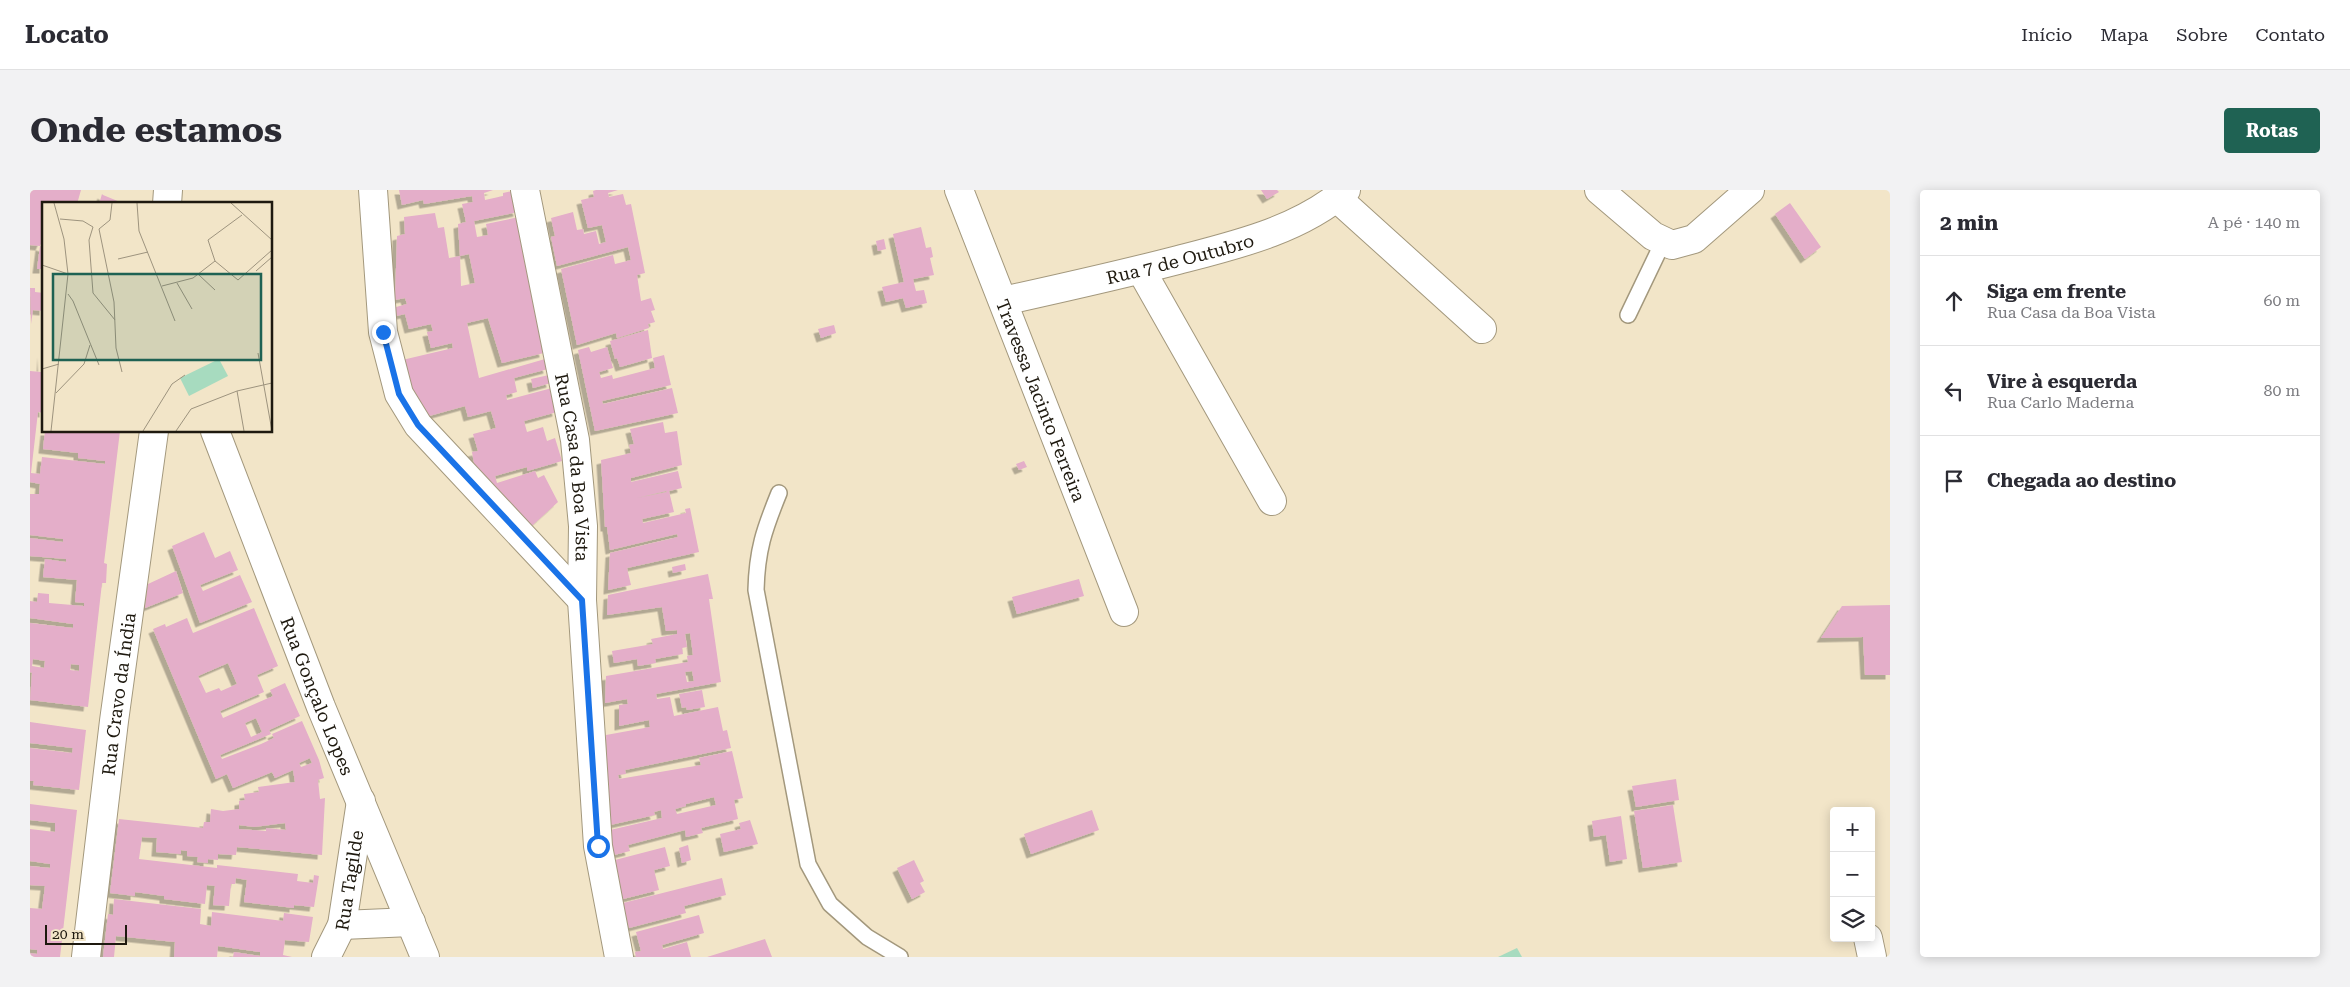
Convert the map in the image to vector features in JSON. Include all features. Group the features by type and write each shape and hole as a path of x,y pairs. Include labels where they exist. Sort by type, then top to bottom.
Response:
{"street":[{"path":"373,190 383,332 399,394 418,425 582,600"},
{"name":"Rua Casa da Boa Vista","path":"525,190 575,440 583,526 582,600 598,846 619,957"},
{"name":"Travessa Jacinto Ferreira","path":"959,190 1124,612"},
{"path":"1599,190 1663,242 1672,245 1694,239 1750,190"},
{"path":"1341,194 1482,329"},
{"name":"Rua 7 de Outubro","path":"1003,301 1142,270 1231,247 1284,228 1341,194"},
{"path":"1142,270 1272,501"},
{"name":"Rua Cravo da Índia","path":"86,957 113,731 154,432"},
{"name":"Rua Gonçalo Lopes","path":"216,432 321,707 425,957"},
{"name":"Rua Tagilde","path":"326,957 342,925 361,801"},
{"path":"342,925 411,922"},
{"path":"1869,942 1872,957"}],"lane":[{"path":"1628,315 1663,242"},
{"path":"779,493 766,526 757,559 756,590 808,864 830,904 866,937 900,957"}],"green space":[{"path":"1517,948 1522,957 1498,957"}],"building":[{"path":"30,190 81,190 78,202 42,202 42,242 40,246 30,245"},
{"path":"399,190 493,190 484,193 485,200 503,196 503,193 512,191 518,212 474,221 477,237 488,235 486,224 519,217 544,353 502,363 488,318 467,323 479,378 545,359 548,369 514,378 517,392 506,395 507,400 552,388 557,412 524,421 527,432 543,427 547,441 555,438 562,461 527,471 527,467 495,476 497,483 535,471 538,478 544,475 558,502 524,533 465,466 474,463 472,452 478,451 473,434 496,428 491,411 468,417 465,406 422,418 398,361 453,348 452,343 431,348 427,332 433,331 431,324 409,329 405,314 396,316 396,307 407,304 405,298 395,300 397,236 405,234 404,217 435,213 438,228 444,227 449,258 460,256 458,224 466,222 462,204 473,202 472,196 424,204 423,200 402,205","holes":["469,254 475,283 461,286 460,256"]},
{"path":"618,190 608,193 609,197 623,194 626,205 631,204 645,273 637,275 641,301 651,298 655,310 651,311 655,322 648,324 649,328 617,338 616,333 577,345 561,269 613,255 615,264 631,260 628,247 557,266 551,237 555,236 551,218 573,212 577,230 583,229 584,234 596,231 599,244 606,242 602,225 588,228 581,200 594,197 593,191"},
{"path":"1261,190 1277,190 1279,192 1267,199"},
{"path":"102,194 120,202 100,202"},
{"path":"1790,203 1821,247 1805,259 1775,214"},
{"path":"921,227 926,248 931,247 933,257 930,258 934,275 913,279 916,291 924,290 927,303 906,308 903,298 886,302 882,287 904,282 893,234"},
{"path":"884,239 886,249 878,251 876,241"},
{"path":"40,246 42,246 42,269 37,269"},
{"path":"30,288 35,288 35,292 42,293 42,311 33,310 31,324"},
{"path":"834,325 836,333 821,338 818,329"},
{"path":"648,330 652,358 620,367 617,358 615,359 610,341"},
{"path":"589,347 591,352 607,347 613,368 599,372 601,378 612,375 613,379 655,368 653,358 664,355 671,385 602,401 603,404 672,388 678,413 595,431 578,350"},
{"path":"42,353 42,413 38,412 31,473 40,474 42,457 105,464 105,461 78,458 78,453 43,449 45,432 120,432 104,563 107,564 106,583 102,583 88,707 30,700 32,673 30,672 30,623 73,628 73,624 30,618 30,601 37,602 38,593 49,594 49,603 84,606 84,603 75,602 77,580 43,577 45,559 66,562 66,559 30,556 30,538 63,542 63,539 30,535 30,494 39,494 40,484 30,482 30,371 41,372","holes":["33,659 45,661 44,668 32,666","71,664 79,665 79,671 70,670"]},
{"path":"549,375 551,383 533,388 531,379"},
{"path":"663,422 665,433 677,431 682,465 631,478 631,482 678,471 682,488 669,491 674,512 642,519 643,523 686,513 685,509 690,508 699,552 627,568 631,585 608,590 610,553 678,537 677,534 610,550 607,527 605,527 601,460 631,453 629,445 634,444 630,429","holes":["666,491 667,492 637,498"]},
{"path":"1024,461 1027,467 1019,470 1016,464"},
{"path":"204,532 215,558 230,551 238,570 200,585 203,591 240,575 252,602 200,623 172,546"},
{"path":"685,564 686,570 673,573 672,567"},
{"path":"176,571 183,593 145,608 148,584"},
{"path":"708,574 713,599 709,599 721,682 656,694 657,699 670,697 674,716 718,707 723,731 727,730 731,748 625,770 626,774 618,775 619,779 701,765 699,758 732,751 743,798 734,800 738,819 701,828 703,833 686,837 685,830 628,845 630,851 614,855 610,830 662,818 661,810 654,812 655,815 610,825 606,735 650,727 649,720 619,726 619,705 628,704 627,699 605,703 606,676 688,662 687,656 693,655 690,633 685,634 687,647 682,648 683,654 655,659 656,663 638,666 637,659 614,663 612,651 653,644 651,639 677,634 677,630 666,631 662,607 607,615 608,595","holes":["692,671 694,681 687,682 685,672","714,797 716,805 677,814 675,809 686,806 686,804"]},
{"path":"1079,579 1084,596 1017,614 1012,597"},
{"path":"1890,605 1890,675 1865,675 1863,637 1821,638 1842,606"},
{"path":"254,608 278,666 257,675 264,692 220,711 223,718 273,696 270,690 285,683 300,716 269,730 271,734 220,755 222,759 261,744 274,738 272,734 302,721 319,760 324,778 318,780 320,799 325,798 322,855 237,847 236,855 218,854 218,860 208,859 208,863 197,862 198,857 187,856 187,851 181,850 181,854 156,852 157,838 142,837 139,859 217,868 217,865 298,874 297,881 313,883 314,875 319,876 314,907 294,905 294,908 244,902 247,880 236,878 235,884 231,884 229,906 213,905 215,886 207,885 205,904 164,899 164,896 135,892 135,896 110,893 119,819 203,828 204,822 210,822 211,809 223,811 239,809 239,801 245,800 244,794 259,792 258,787 295,782 293,770 275,778 272,772 233,788 227,774 216,779 153,629 165,624 166,627 187,618 193,633","holes":["228,663 237,684 221,691 219,688 206,693 198,676","256,718 262,732 251,737 245,723","310,758 312,763 301,767 299,763","285,823 286,830 266,828 266,831 239,829 239,825 254,827"]},
{"path":"702,690 705,707 687,710 686,707 682,708 679,694"},
{"path":"30,722 86,730 79,790 33,785 34,781 30,781 30,748 72,753 73,748 30,743"},
{"path":"1676,779 1679,800 1636,807 1632,786"},
{"path":"30,804 77,810 60,957 30,957 30,953 37,954 37,950 30,949 30,908 42,909 45,886 30,885 30,866 50,868 50,864 30,861 30,829 55,832 55,823 30,820"},
{"path":"1673,805 1682,862 1643,868 1634,811"},
{"path":"1092,810 1099,830 1031,854 1024,834"},
{"path":"1621,816 1627,859 1610,862 1606,835 1594,837 1592,821"},
{"path":"750,820 758,844 724,852 720,834 741,829 739,823"},
{"path":"688,845 691,860 682,863 679,848"},
{"path":"665,847 670,866 654,870 659,890 623,899 615,860"},
{"path":"914,860 924,881 920,883 925,892 912,899 897,868"},
{"path":"722,878 726,895 684,906 686,913 629,928 623,903"},
{"path":"114,899 201,909 200,924 211,926 212,912 283,921 284,913 313,917 309,942 285,940 283,955 292,957 233,957 234,952 260,956 260,952 218,946 217,957 174,957 175,942 116,936 114,957 103,957 108,914 113,915"},
{"path":"699,915 704,933 662,945 663,949 687,942 691,957 636,957 635,952 641,951 636,932"},
{"path":"765,939 772,957 707,957"}],"route":[{"path":"383,332 399,394 418,425 582,600 585,672 598,846"}]}
